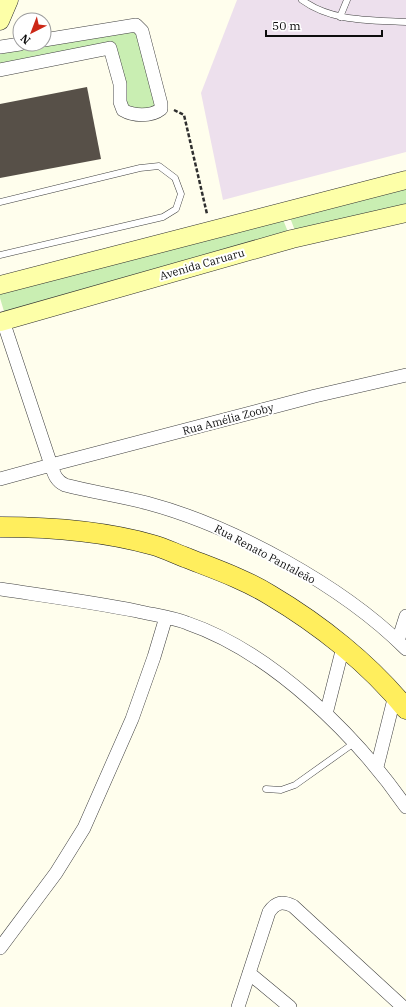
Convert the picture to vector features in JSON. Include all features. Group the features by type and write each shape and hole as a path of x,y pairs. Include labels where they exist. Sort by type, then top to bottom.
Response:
{"main road":[{"path":"0,21 9,0"},
{"path":"0,285 406,180"},
{"path":"284,212 292,240"},
{"name":"Avenida Caruaru","path":"2,321 292,240 406,213"},
{"path":"0,527 38,527 91,532 153,545 225,572 269,594 306,619 343,647 400,702"}],"street":[{"path":"0,70 110,48 120,84 120,102 123,110 135,115 157,112 161,109 142,30 138,26 136,25 52,39"},
{"path":"0,47 12,45"},
{"name":"Rua Renato Pantaleão","path":"2,321 55,477 59,482 65,485 148,503 223,530 302,572 358,608 402,645"},
{"name":"Rua Amélia Zooby","path":"51,465 315,396 406,375"},
{"path":"0,479 51,465"},
{"path":"0,589 90,602 166,617 187,623 226,640 285,679 326,714 376,767 406,807"},
{"path":"402,645 406,616"},
{"path":"0,948 56,873 84,828 132,718 154,658 166,617"},
{"path":"326,714 343,647"},
{"path":"376,767 400,702"},
{"path":"238,1007 269,912 276,904 280,902 293,906 403,1007"},
{"path":"249,973 290,1007"}],"lane":[{"path":"302,0 309,5 340,17 406,22"},
{"path":"340,17 347,0"},
{"path":"0,202 140,168 159,166 175,178 180,194 176,209 164,217 0,255"},
{"path":"266,789 281,790 295,785 354,743"}],"path":[{"path":"161,104 184,115 211,230"}],"shaded area":[{"path":"237,0 406,0 406,152 223,200 201,93"}],"green space":[{"path":"137,29 159,108 148,113 121,106 112,47 0,68 0,50 12,48 12,52 52,52 52,42"},
{"path":"406,181 406,211 297,236 289,215"},
{"path":"282,217 290,237 6,318 0,298 0,289"}],"building":[{"path":"87,87 101,159 0,178 0,104"}]}
